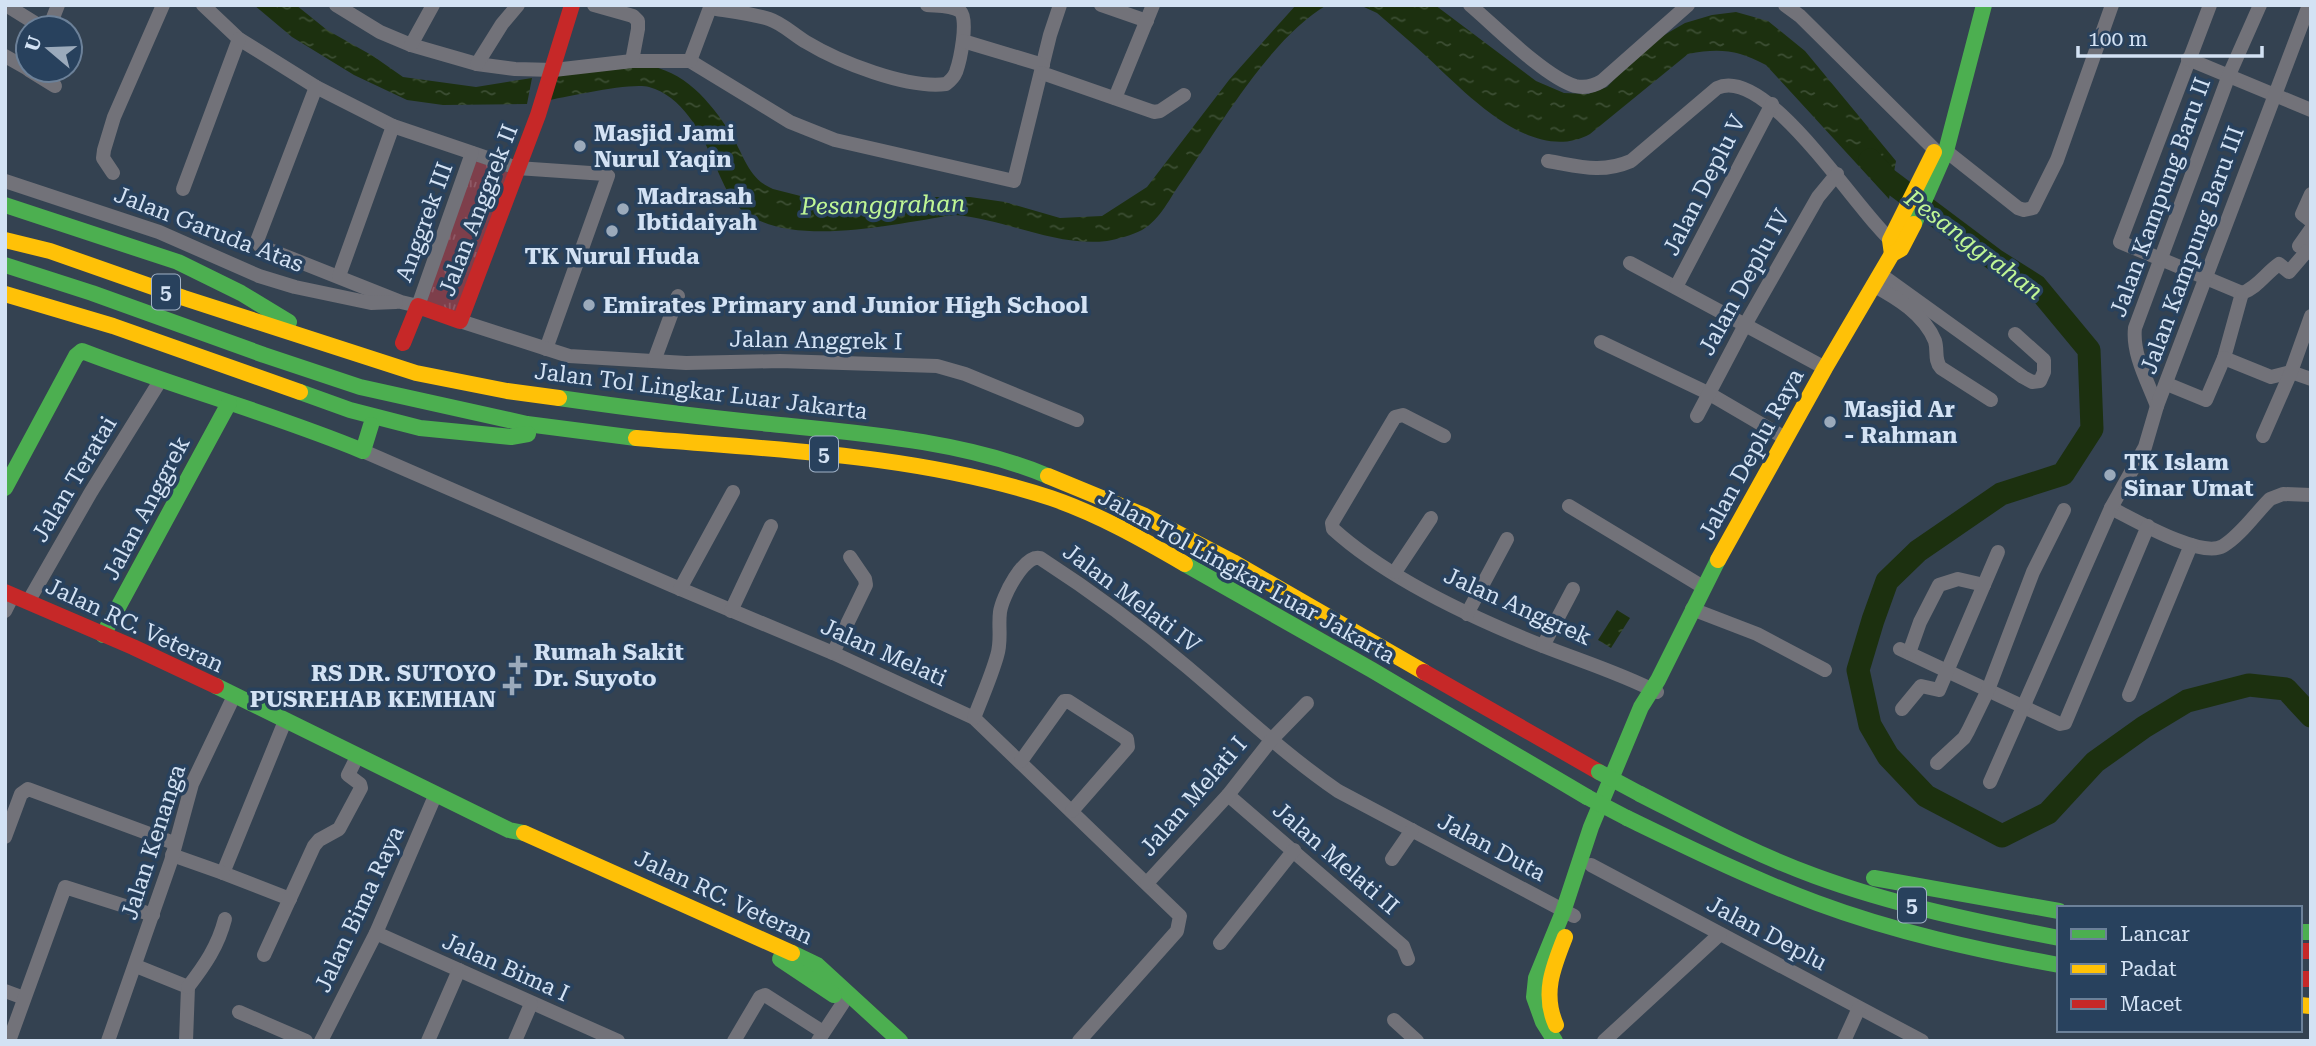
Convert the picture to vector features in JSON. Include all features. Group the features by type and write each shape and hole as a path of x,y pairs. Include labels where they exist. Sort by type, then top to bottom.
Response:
{"main road":[{"name":"Jalan Anggrek II","path":"460,321 538,115 572,5"},
{"name":"Jalan Deplu Raya","path":"1940,150 1973,5"},
{"name":"Jalan Deplu Raya","path":"1565,1041 1534,997 1536,978 1591,865 1655,687 1692,609 1785,438 1894,248 1929,176 1940,150 1984,5"},
{"path":"5,205 178,262 241,293 326,345"},
{"name":"Jalan Tol Lingkar Luar Jakarta","path":"5,240 50,251 416,373 507,391 757,422 837,429 913,441 969,452 1039,472 1145,516 1233,562 1599,772 1770,857 1814,876 1871,895 2057,938"},
{"name":"Jalan Tol Lingkar Luar Jakarta","path":"5,265 109,298 243,349 354,386 557,429 834,454 961,473 1024,489 1120,528 1268,610 1587,797 1731,868 1817,903 1887,926 1981,951 2057,965"},
{"path":"5,294 113,326 350,410 420,428 511,437 557,429"},
{"path":"403,343 418,306 460,321"},
{"path":"5,488 76,356 82,351 160,382 297,424 363,451 371,425"},
{"name":"Jalan Anggrek","path":"103,635 229,402"},
{"name":"Jalan RC. Veteran","path":"16,596 234,696 509,830 522,843 817,965 900,1041"},
{"name":"Jalan Deplu Raya","path":"1568,914 1591,827 1640,707 1655,687"},
{"path":"1770,857 1816,863 1892,883 2057,911"},
{"path":"1817,903 1847,922 1889,940 2003,970"},
{"name":"Jalan RC. Veteran","path":"757,941 843,1003 881,1041"},
{"name":"Jalan Deplu Raya","path":"1548,1020 1555,1041"}],"street":[{"path":"113,173 103,158 104,150 114,117 163,5"},
{"path":"203,5 239,39 316,88 393,125 517,168 608,176 546,349"},
{"path":"336,5 353,10 380,32 411,45 477,64 552,73 632,61 690,61 790,122 835,140 1014,181 1060,5"},
{"path":"411,45 433,5"},
{"path":"477,64 502,24 518,5"},
{"path":"594,5 632,16 638,21 632,61"},
{"path":"761,5 771,20"},
{"path":"690,61 710,6 771,20 831,56 862,68 901,79 936,86 946,85 956,71 963,41 964,21 959,11 927,5"},
{"path":"1101,5 1147,21"},
{"path":"1115,97 1153,5"},
{"path":"1470,5 1552,75 1583,87 1602,81 1688,5"},
{"path":"1785,5 1800,16 1940,150 2024,210 2033,208 2057,160 2112,5"},
{"path":"2210,5 2188,58 2121,244 2242,293 2252,290 2266,273 2279,264 2289,272 2306,250 2311,229"},
{"name":"Jalan Kampung Baru II","path":"2157,406 2141,363 2134,332 2229,75 2260,5"},
{"name":"Jalan Kampung Baru III","path":"1990,782 2111,508 2145,447 2157,406 2309,5"},
{"path":"183,189 239,39"},
{"path":"963,41 1154,112 1184,95"},
{"path":"2188,58 2311,110"},
{"path":"1548,160 1601,169 1631,161 1725,84 1749,91 1772,104 1837,174 1894,248"},
{"path":"316,88 257,243 401,302 418,306"},
{"name":"Jalan Deplu V","path":"1676,287 1772,104"},
{"path":"339,276 393,125"},
{"name":"Anggrek III","path":"418,306 472,153"},
{"name":"Jalan Deplu IV","path":"1697,416 1818,197 1837,174"},
{"name":"Jalan Garuda Atas","path":"5,181 159,232 258,276 295,288 372,303 401,302"},
{"path":"2311,194 2302,214 2311,221"},
{"path":"1630,263 1825,368"},
{"path":"1876,279 2023,377 2032,382 2040,381 2044,372 2044,360 2015,334"},
{"path":"1876,279 1905,303 1930,331 1936,345 1937,363 1941,368 1991,400"},
{"path":"2167,384 2206,400 2224,358 2242,293"},
{"path":"654,361 678,296"},
{"path":"2263,436 2291,372 2311,316"},
{"name":"Jalan Anggrek I","path":"460,321 569,356 687,363 780,361 937,366 965,374 1077,420"},
{"path":"1601,342 1709,393 1785,438"},
{"path":"2224,358 2271,377 2291,372 2311,379"},
{"name":"Jalan Teratai","path":"5,611 90,492 160,382"},
{"name":"Jalan Anggrek","path":"1444,436 1403,415 1395,417 1332,527 1346,541 1467,614 1543,646 1655,687"},
{"name":"Jalan Melati","path":"363,451 833,653 974,718 1180,916 1177,931 1079,1041"},
{"path":"680,589 733,492"},
{"path":"2111,508 2191,545 2211,549 2221,547 2277,495 2311,495"},
{"path":"1569,506 1703,587"},
{"path":"1937,763 1964,738 1987,690 2034,572 2064,510"},
{"path":"1395,572 1431,518"},
{"path":"731,611 771,526"},
{"path":"1984,585 1958,579 1939,585 1905,651 2060,724 2065,723 2148,526"},
{"path":"1467,614 1507,539"},
{"path":"2129,695 2191,545"},
{"path":"1902,709 1922,686 1939,690 1998,552"},
{"path":"833,653 866,585 850,556"},
{"name":"Jalan Melati IV","path":"974,718 1001,641 1000,613 1003,601 1021,569 1034,557 1040,558 1087,589 1183,663 1272,739"},
{"path":"1543,646 1573,589"},
{"path":"1692,609 1758,634 1825,670"},
{"name":"Jalan Kenanga","path":"108,1041 153,915 192,784 234,696"},
{"path":"1021,761 1061,704 1068,701 1127,739 1129,744 1072,811"},
{"name":"Jalan Melati I","path":"1147,883 1228,795 1272,739 1307,703"},
{"path":"223,873 285,721"},
{"name":"Jalan Duta","path":"1272,739 1319,778 1568,914"},
{"path":"264,955 314,846 339,828 361,788 348,775 357,757"},
{"path":"5,837 10,815 21,794 24,790 30,790 290,899"},
{"name":"Jalan Melati II","path":"1228,795 1404,946 1408,959"},
{"name":"Jalan Bima Raya","path":"321,1041 376,933 435,796"},
{"path":"1392,859 1412,830"},
{"path":"1220,943 1294,850"},
{"name":"Jalan Deplu","path":"1591,865 1922,1041"},
{"path":"9,1041 65,887 153,915"},
{"path":"186,1041 188,987 208,962 218,943 225,919"},
{"name":"Jalan Bima I","path":"376,933 610,1039"},
{"path":"1604,1041 1720,934"},
{"path":"136,966 188,987"},
{"path":"428,1041 459,970"},
{"path":"5,991 24,998"},
{"path":"734,1041 763,995 769,996 821,1037 843,1003"},
{"path":"514,1041 531,1004"},
{"path":"1844,1041 1859,1008"},
{"path":"239,1012 306,1041"},
{"path":"1394,1020 1417,1041"}],"green space":[{"path":"473,160 512,174 461,317 421,303"}],"water":[{"path":"254,5 296,5 327,30 403,77 476,87 532,78 527,104 443,105 407,100 354,75 292,37"},
{"path":"1296,5 1327,5 1286,38 1266,61 1229,110 1155,220 1138,232 1107,241 1068,240 955,215 848,230 793,230 768,224 747,214 736,203 689,116 661,92 640,86 544,101 552,76 644,65 672,73 695,89 723,122 752,173 773,189 832,204 860,205 924,197 970,197 1005,202 1060,218 1102,216 1147,187 1229,80"},
{"path":"1351,5 1435,5 1536,81 1564,93 1588,94 1607,87 1647,45 1685,23 1712,15 1736,12 1768,21 1805,51 1896,161 1889,199 1766,65 1746,56 1719,51 1688,54 1590,134 1568,141 1545,140 1523,133 1501,120 1460,88 1377,13"},
{"path":"1617,610 1630,618 1611,648 1598,640"}],"waterway":[{"name":"Pesanggrahan","path":"1870,160 1887,179 1995,260 2036,286 2089,350 2092,429 2063,474 2001,494 1918,551 1887,581 1858,670 1870,725 1888,756 1926,796 2002,836 2048,813 2095,762 2187,701 2249,685 2286,689 2311,716"}],"traffic: fast":[{"path":"1914,224 1946,151 1984,5"},
{"path":"5,205 178,262 241,293 289,322"},
{"path":"5,265 360,387 527,424 636,438"},
{"path":"5,488 76,356 82,351 363,451 371,425"},
{"path":"300,392 350,410 420,428 511,437 528,434"},
{"path":"559,398 912,440 982,454 1048,476"},
{"path":"103,635 229,403"},
{"path":"1555,1041 1543,1022 1534,997 1536,978 1563,912 1591,827 1641,707 1658,680 1718,560"},
{"path":"1185,564 1587,797"},
{"path":"216,686 509,830 524,833"},
{"path":"1599,772 1640,794"},
{"path":"1640,794 1748,848 1845,886 1936,912 2057,938"},
{"path":"1587,797 1627,818"},
{"path":"1627,818 1793,894 1846,913 1937,939 2057,965"},
{"path":"1874,878 2057,911"},
{"path":"2302,932 2311,932"},
{"path":"792,953 817,965 900,1041"},
{"path":"780,959 834,995"}],"traffic: slow":[{"path":"1892,254 1890,240 1934,152"},
{"path":"1718,560 1825,368 1892,254 1901,249 1914,224"},
{"path":"5,240 50,251 184,298 416,373 559,398"},
{"path":"5,294 113,326 300,392"},
{"path":"636,438 846,456 1000,483 1051,498 1103,519 1185,564"},
{"path":"1048,476 1145,516 1233,562 1424,672"},
{"path":"524,833 792,953"},
{"path":"1556,1025 1550,1002 1551,981 1565,937"},
{"path":"2302,1005 2310,1006"}],"traffic: jam":[{"path":"403,343 418,306 460,321 538,115 572,5"},
{"path":"5,592 216,686"},
{"path":"1424,672 1599,772"},
{"path":"2302,951 2311,951"},
{"path":"2302,979 2311,979"}],"place":[{"name":"Masjid Jami Nurul Yaqin","path":"580,146"},
{"name":"Madrasah Ibtidaiyah","path":"623,209"},
{"name":"TK Nurul Huda","path":"612,231"},
{"name":"Emirates Primary and Junior High School","path":"589,305"},
{"name":"Masjid Ar - Rahman","path":"1830,422"},
{"name":"TK Islam Sinar Umat","path":"2110,475"},
{"name":"Rumah Sakit Dr. Suyoto","path":"518,665"},
{"name":"RS DR. SUTOYO PUSREHAB KEMHAN","path":"512,686"}]}
